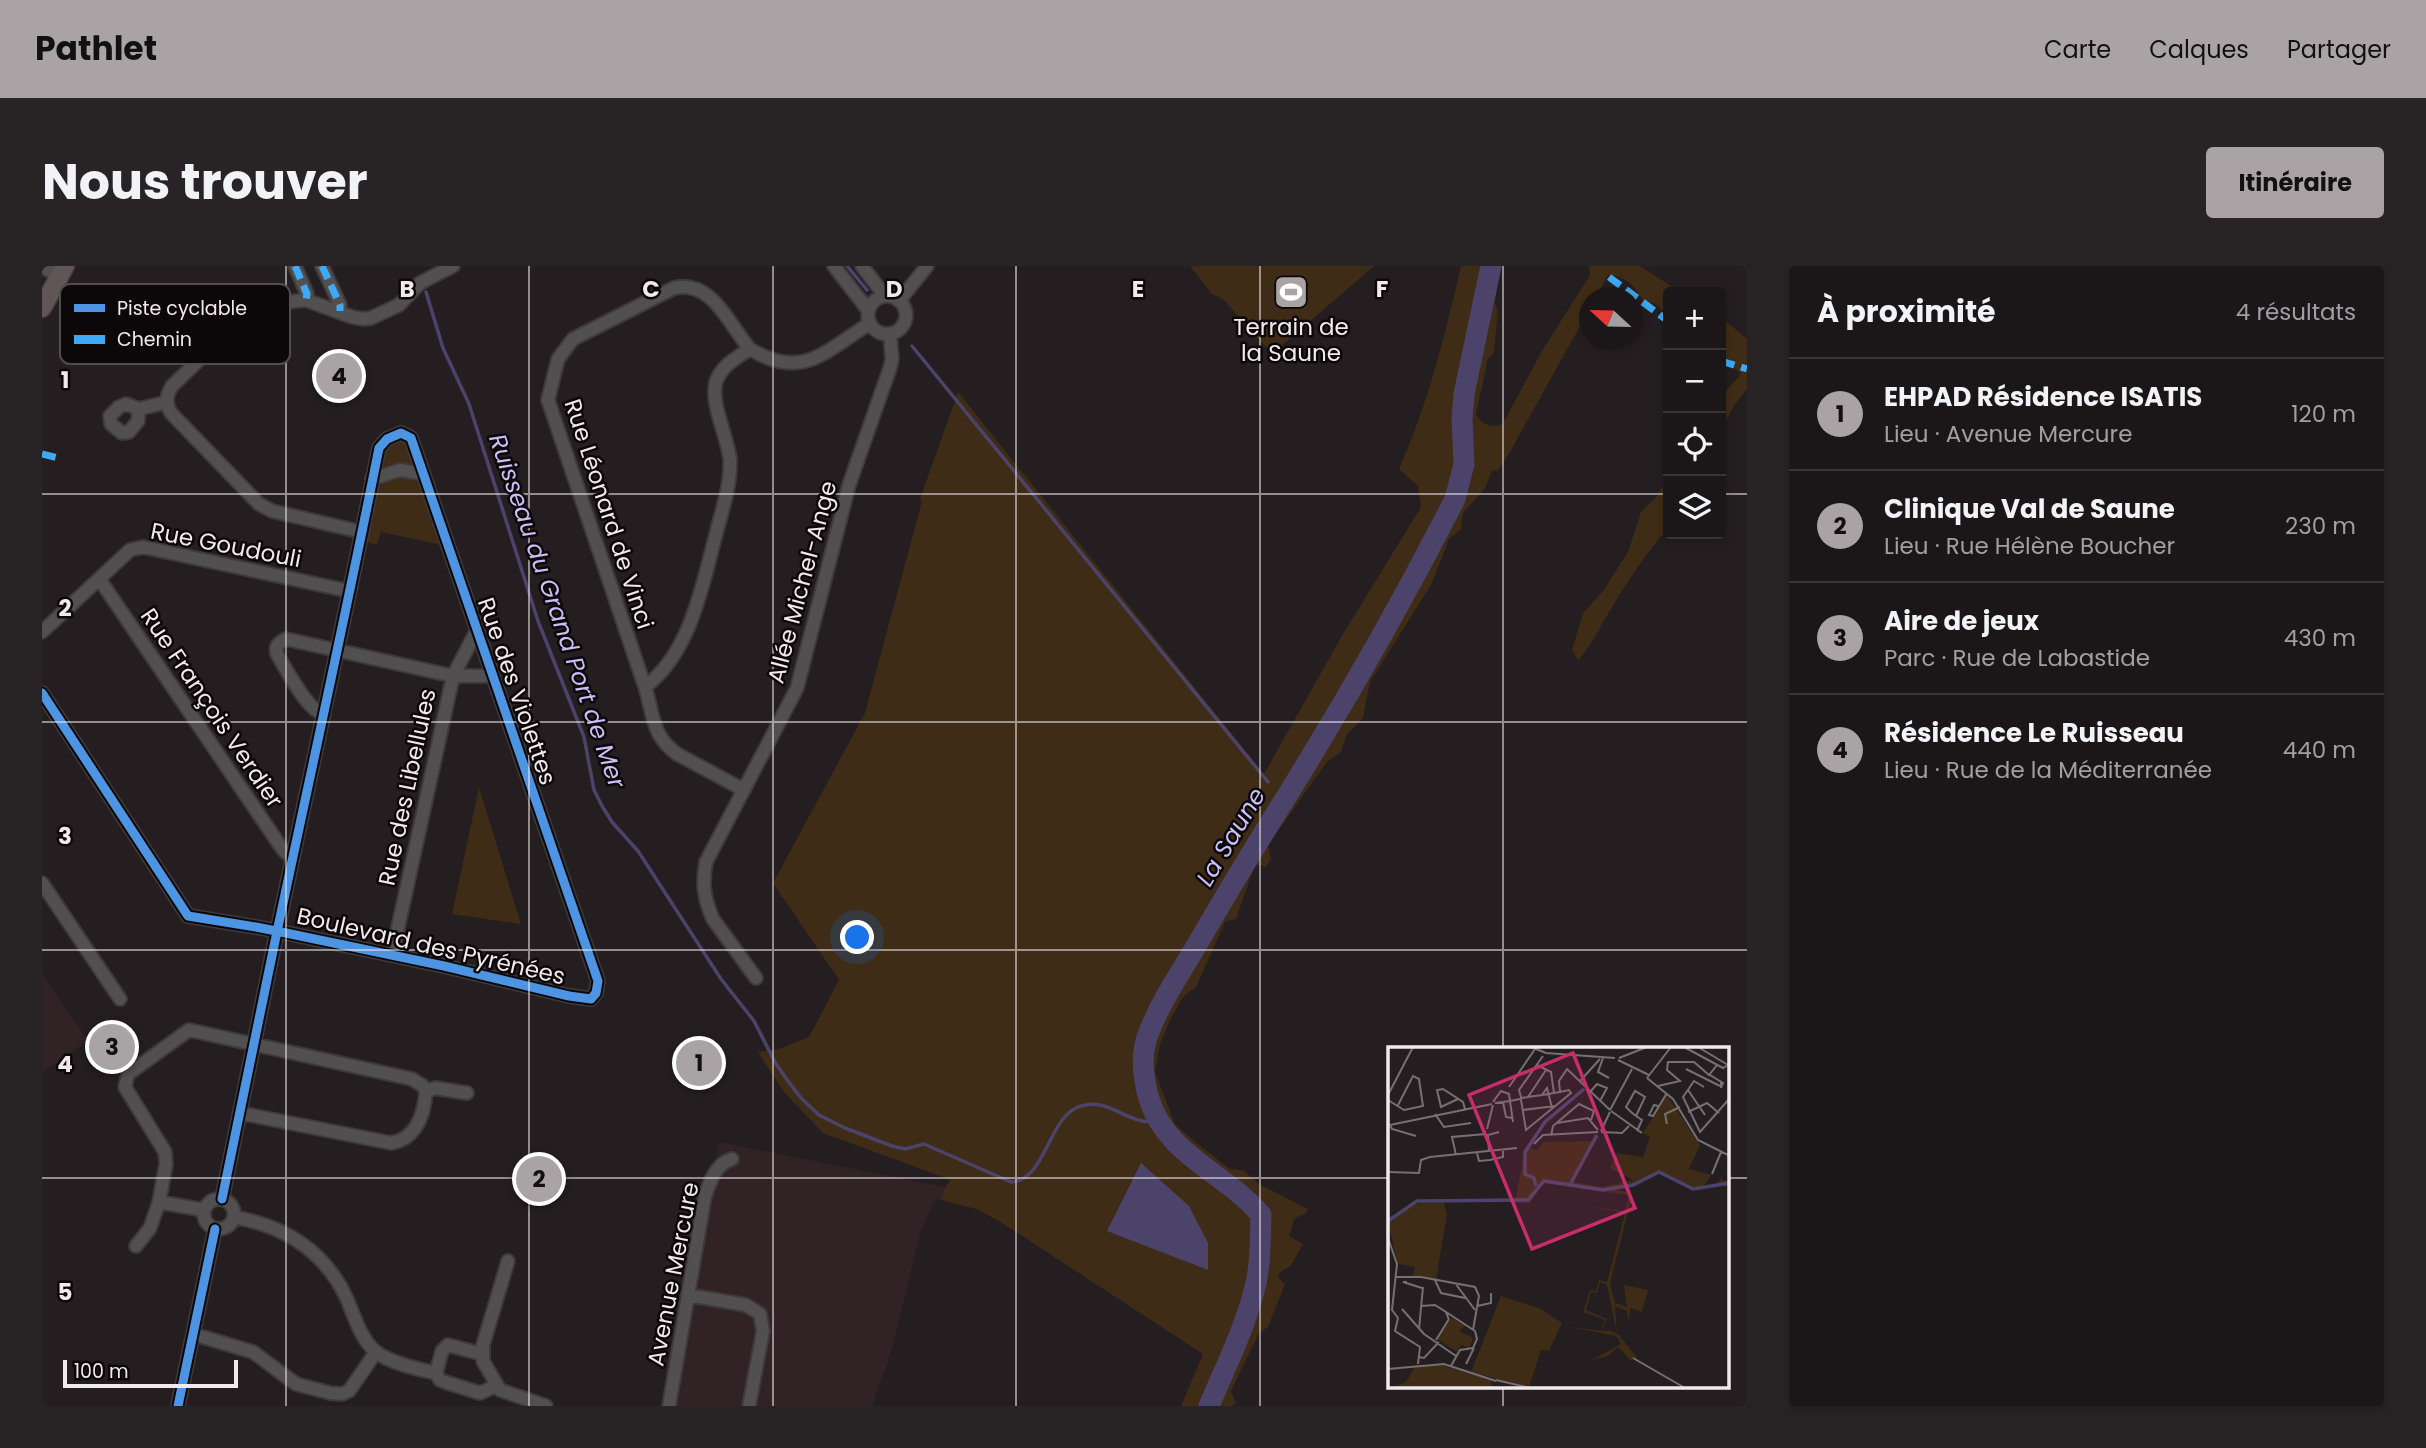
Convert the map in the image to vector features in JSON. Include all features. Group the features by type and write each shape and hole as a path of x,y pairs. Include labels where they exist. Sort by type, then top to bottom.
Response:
{"main road":[{"path":"42,308 62,271"}],"street":[{"path":"42,266 62,271"},
{"path":"295,266 307,293 306,300"},
{"path":"323,266 340,305 340,311"},
{"path":"290,302 306,300 363,319 399,305 420,283 453,266"},
{"path":"834,266 878,333 890,335 900,330 905,321 905,310 899,301 885,296 863,266"},
{"path":"899,301 927,266"},
{"name":"Rue Léonard de Vinci","path":"744,790 668,747 654,726 645,687 549,406 548,393 556,364 567,345 581,333 681,286 696,288 707,295 750,349"},
{"path":"645,687 661,673 687,628 699,595 729,478 729,449 716,401 716,383 724,367 750,349 783,363 803,363 827,353 869,317 874,300 885,296"},
{"name":"Allée Michel-Ange","path":"756,978 713,919 704,894 706,862 797,688 849,485 890,368 890,335"},
{"path":"195,364 172,386 167,402 171,413 264,508 362,532"},
{"path":"139,409 167,402"},
{"name":"Rue des Violettes","path":"372,479 379,448 387,439 401,433 411,438 598,981 596,993"},
{"path":"222,1199 372,479 400,470 422,474"},
{"name":"Rue Goudouli","path":"42,632 130,550 144,547 349,591"},
{"name":"Rue François Verdier","path":"100,580 281,847 286,853 293,855"},
{"name":"Rue des Libellules","path":"393,955 453,676 476,632"},
{"path":"323,714 317,713 310,705 277,654 279,643 286,639 453,676 492,676"},
{"name":"Boulevard des Pyrénées","path":"42,693 188,916 393,955 569,996 591,999 596,993"},
{"path":"42,883 120,999"},
{"path":"136,1246 150,1228 159,1202 166,1164 165,1152 125,1089 126,1076 190,1030 412,1079 423,1086 426,1092 416,1129 407,1138 391,1143 240,1113"},
{"path":"426,1092 435,1088 467,1093"},
{"name":"Avenue Mercure","path":"668,1406 705,1196 709,1183 720,1167 725,1161 732,1159"},
{"path":"222,1199 232,1205 234,1217 227,1227 215,1229 206,1222 204,1210 210,1200 222,1199"},
{"path":"159,1202 204,1210"},
{"path":"234,1217 261,1223 286,1233 299,1240 320,1259 341,1287 357,1322 376,1352 389,1359 436,1373 440,1380 478,1399 496,1385"},
{"path":"178,1406 215,1229"},
{"path":"508,1261 482,1354 483,1361 496,1385 505,1393 546,1406"},
{"path":"688,1295 746,1305 760,1314 763,1331 750,1406"},
{"path":"193,1334 253,1352 287,1380 330,1393 342,1394 349,1391 376,1352"},
{"path":"436,1373 442,1352 448,1345 482,1354"}],"shaded area":[{"path":"1190,266 1374,266 1272,354 1223,299 1212,294"},
{"path":"1461,266 1500,266 1495,302 1498,311 1494,353 1488,358 1476,414 1483,423 1502,425 1542,351 1579,292 1579,328 1510,452 1498,471 1492,470 1485,488 1463,513 1461,529 1449,539 1432,583 1370,682 1363,718 1347,734 1341,752 1326,763 1268,845 1271,859 1266,867 1255,864 1236,919 1225,922 1196,987 1183,997 1160,1044 1155,1072 1175,1124 1230,1169 1243,1170 1259,1184 1308,1209 1305,1214 1295,1218 1289,1236 1303,1244 1290,1267 1280,1272 1278,1278 1285,1284 1268,1327 1259,1333 1231,1391 1236,1403 1232,1406 1181,1406 1203,1354 999,1221 976,1209 941,1200 945,1187 951,1180 823,1133 784,1092 758,1052 779,1049 809,1037 839,980 773,883 865,713 922,501 920,499 958,392 1264,774 1343,634 1421,507 1418,486 1399,469 1427,394"},
{"path":"1589,266 1640,266 1672,287 1663,287 1663,311 1654,303 1643,301 1642,287 1633,287 1620,277 1608,275 1601,287 1582,287 1590,275"},
{"path":"1726,321 1747,339 1747,389 1726,420 1726,391 1741,374 1726,360"},
{"path":"404,438 414,466 400,464 381,468 387,448"},
{"path":"400,475 421,485 442,545 381,532 377,545 364,541 377,488 384,481"},
{"path":"1663,486 1663,534 1636,570 1591,644 1578,660 1572,650 1583,613 1603,591 1628,552 1641,512"},
{"path":"479,787 521,924 452,914"},
{"path":"42,974 88,1041 42,1072"},
{"path":"111,1033 125,1051 112,1061 99,1043"},
{"path":"719,1142 945,1187 941,1200 934,1201 920,1233 893,1346 872,1406 673,1406"},
{"path":"1141,1163 1189,1206 1208,1243 1208,1270 1107,1231"}],"waterway":[{"path":"847,266 867,290"},
{"name":"La Saune","path":"1209,1406 1250,1306 1259,1263 1261,1215 1232,1187 1183,1150 1157,1118 1149,1099 1144,1074 1146,1040 1170,989 1352,688 1455,499 1464,464 1464,394 1491,266"},
{"name":"Ruisseau du Grand Port de Mer","path":"426,292 443,348 469,404 538,621 584,737 594,790 612,822 638,851 721,979 754,1021 776,1064 801,1098 819,1115 845,1128 905,1149 924,1144 1011,1182 1023,1179 1032,1171 1061,1121 1081,1106 1105,1106 1134,1119 1158,1120"},
{"path":"912,346 1268,782"},
{"path":"1278,794 1283,801"}],"marked path":[{"path":"295,266 307,294 306,300"},
{"path":"322,266 340,305 340,311"},
{"path":"1609,277 1663,317"},
{"path":"1726,363 1747,369"},
{"path":"42,454 62,459"}],"cycle path":[{"path":"42,693 188,916 267,929 271,930 275,931 279,932 444,966 569,996 591,999 596,993 598,981 411,438 401,433 387,439 379,448 341,635 287,884 274,946 222,1199"},
{"path":"178,1406 215,1229"}],"place":[{"name":"Terrain de la Saune","path":"1291,292"},
{"name":"Résidence Le Ruisseau","path":"339,376"},
{"name":"Aire de jeux","path":"112,1047"},
{"name":"EHPAD Résidence ISATIS","path":"699,1063"},
{"name":"Clinique Val de Saune","path":"539,1179"}]}
